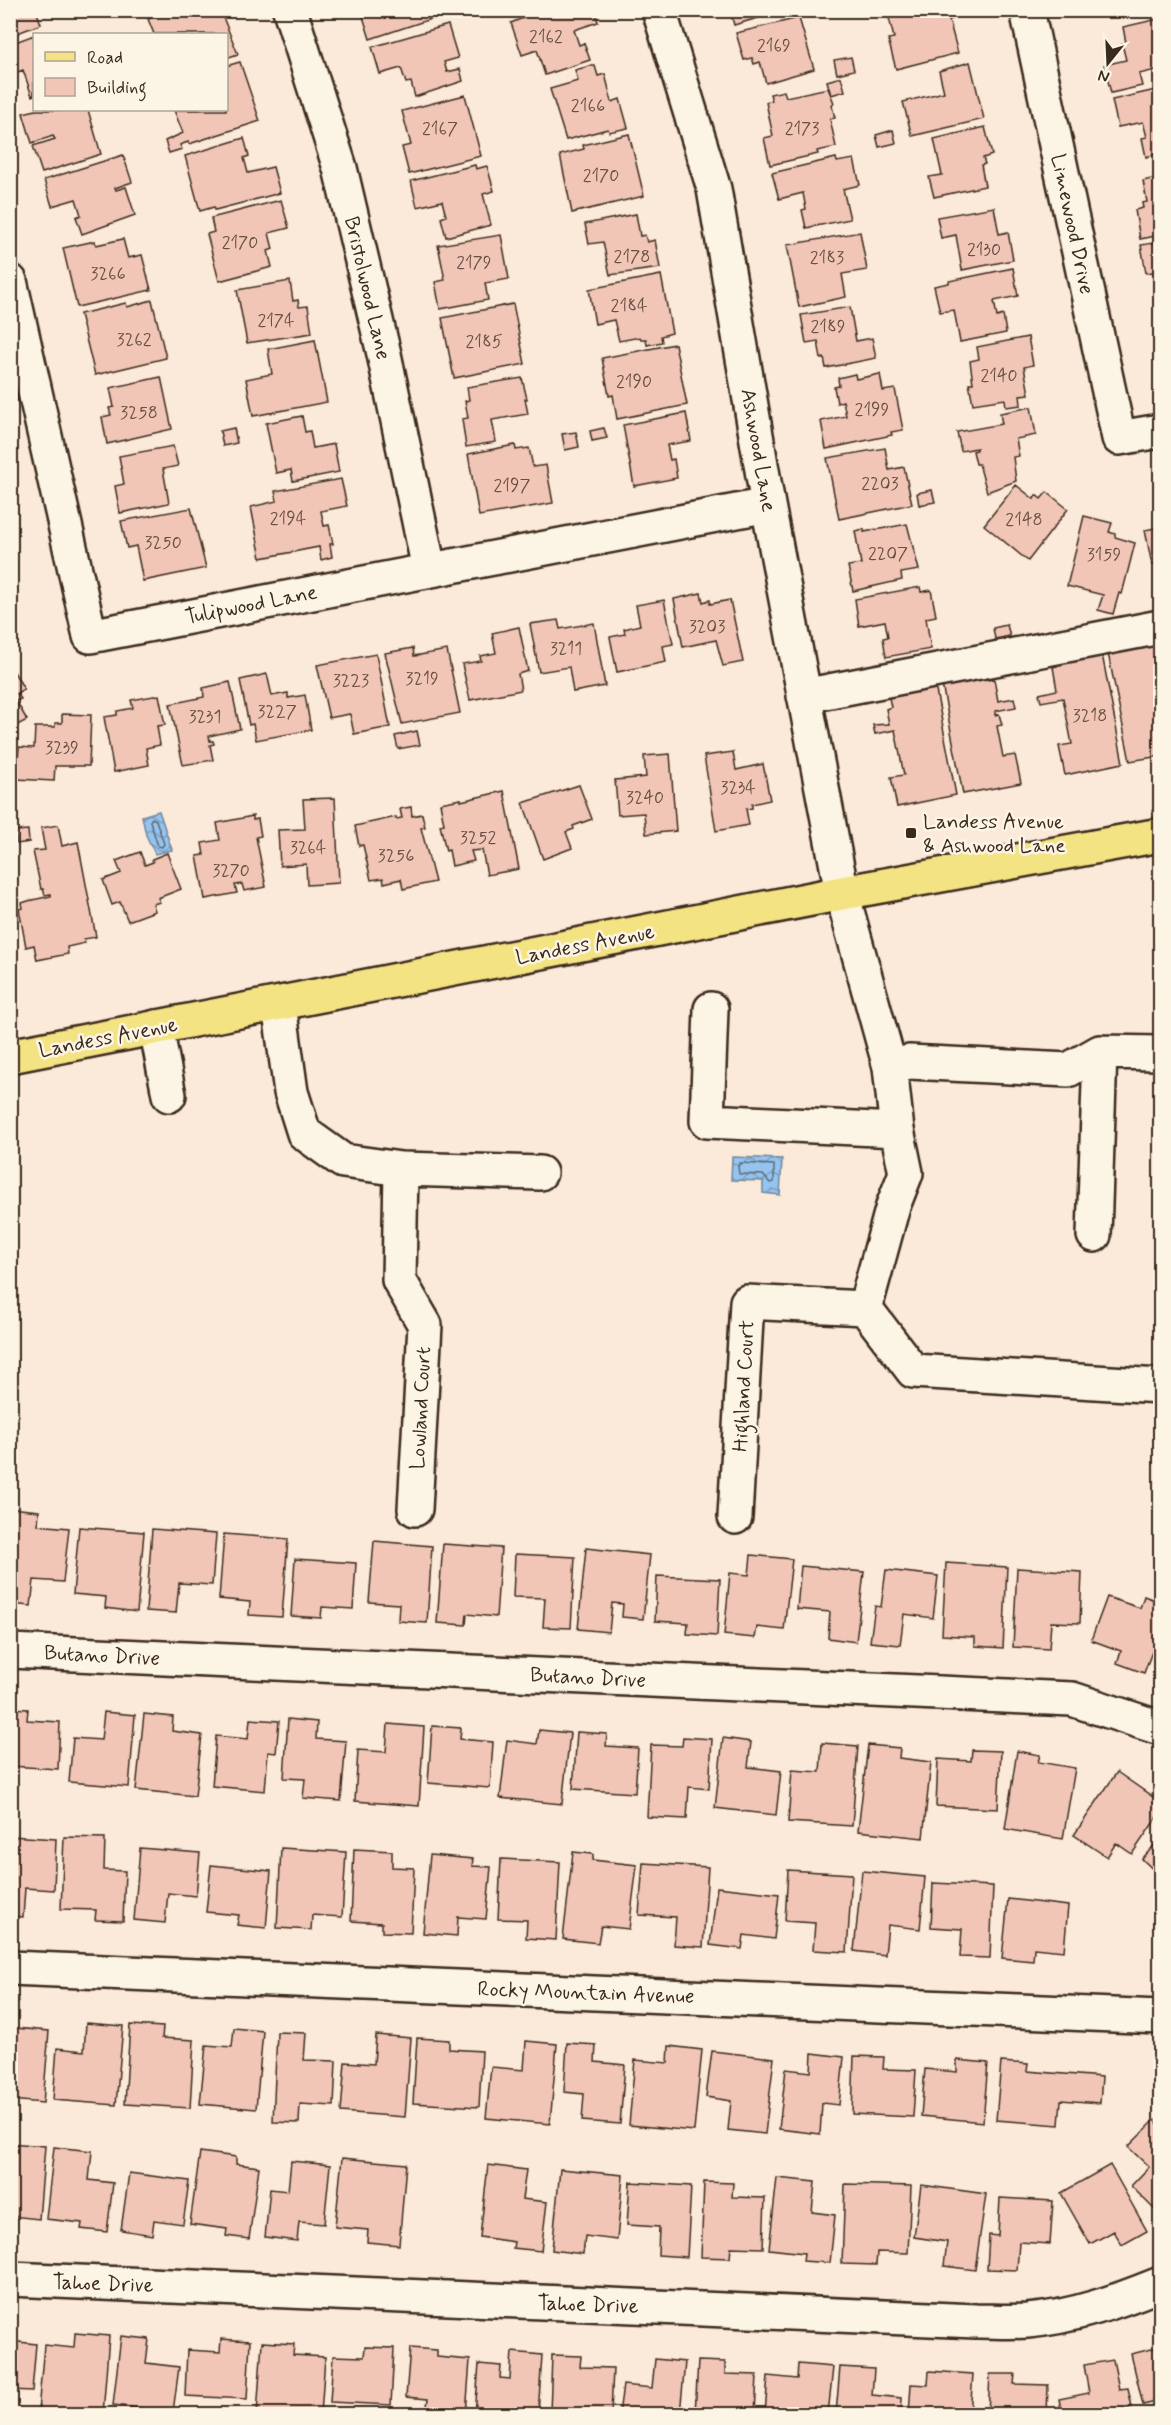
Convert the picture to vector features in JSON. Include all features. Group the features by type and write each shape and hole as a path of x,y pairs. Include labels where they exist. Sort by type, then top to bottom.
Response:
{"main road":[{"name":"Landess Avenue","path":"10,1056 842,893 1161,835"}],"street":[{"name":"Bristolwood Lane","path":"290,10 340,168 384,354 429,569"},
{"name":"Ashwood Lane","path":"659,10 714,189 768,505 842,893"},
{"name":"Limewood Drive","path":"1027,10 1119,438 1161,431"},
{"name":"Tulipwood Lane","path":"10,281 90,636 768,505"},
{"path":"804,696 1161,627"},
{"path":"842,893 890,1067 897,1130 906,1173 893,1206 865,1308 913,1371 1161,1386"},
{"path":"279,1005 291,1092 304,1133 343,1161 401,1169 540,1173"},
{"path":"711,1009 707,1121 897,1130"},
{"path":"156,1027 169,1095"},
{"path":"890,1067 909,1062 1068,1070 1100,1052 1161,1053"},
{"path":"1094,1235 1100,1052"},
{"name":"Lowland Court","path":"401,1169 399,1280 425,1325 415,1509"},
{"name":"Highland Court","path":"735,1517 747,1302 865,1308"},
{"name":"Butano Drive","path":"10,1651 1072,1699 1161,1728"},
{"name":"Rocky Mountain Avenue","path":"10,1968 1161,2017"},
{"name":"Tahoe Drive","path":"10,2279 1007,2321 1027,2321 1075,2314 1119,2301 1161,2284"}],"water":[{"path":"159,811 172,850 155,854 146,835 142,816"},
{"path":"732,1157 782,1159 780,1195 763,1193 763,1181 731,1180"}],"building":[{"path":"10,10 36,10 41,24 10,36"},
{"path":"173,10 220,10 238,54 228,57 228,33 154,33 148,19"},
{"path":"361,10 455,10 455,11 370,39"},
{"path":"542,10 595,10 598,22 574,30 579,45 584,43 590,60 545,75 537,50 522,55 511,23"},
{"path":"730,10 785,10 734,25"},
{"path":"887,10 957,10 958,17 949,20 958,53 896,69 888,39 894,38"},
{"path":"799,18 814,69 766,83 760,62 754,64 752,58 744,60 736,33"},
{"path":"1160,20 1160,69 1139,74 1142,86 1111,93 1104,65 1126,60 1122,44 1126,43 1123,27"},
{"path":"448,25 458,58 444,62 447,72 460,69 463,81 415,97 411,82 406,83 401,68 380,74 372,47"},
{"path":"33,35 32,96 23,70 10,75 10,44"},
{"path":"851,57 854,70 837,74 834,60"},
{"path":"240,62 260,121 189,144 188,142 180,145 182,149 169,153 165,141 183,133 174,111 228,111 228,65"},
{"path":"970,62 984,119 912,136 903,102 944,92 939,71"},
{"path":"595,66 598,76 605,74 612,102 620,99 628,128 609,132 608,129 566,140 550,89 578,81 575,70"},
{"path":"841,77 845,91 831,95 827,81"},
{"path":"828,88 834,103 832,106 835,118 830,119 836,147 817,151 818,154 770,165 764,138 773,136 766,102 772,101 770,94 784,91 786,97"},
{"path":"1160,89 1160,153 1146,157 1142,138 1147,137 1143,122 1118,127 1112,100"},
{"path":"465,95 481,156 409,174 402,147 411,145 402,111"},
{"path":"33,111 88,111 101,154 42,173 33,146 55,139 53,136 32,143 23,113"},
{"path":"985,127 992,155 983,158 985,164 981,165 985,186 934,197 929,177 942,175 934,139"},
{"path":"893,130 896,143 879,147 876,135"},
{"path":"629,134 644,196 572,213 560,155 584,149 583,145"},
{"path":"244,138 249,156 244,158 248,173 273,167 280,193 215,210 214,207 200,211 185,156"},
{"path":"123,155 132,182 115,188 116,190 126,187 135,215 82,234 76,217 81,215 76,199 52,206 44,180"},
{"path":"836,158 837,162 854,159 860,185 843,189 850,219 806,228 802,210 806,209 803,193 779,199 772,173"},
{"path":"475,165 476,169 487,166 494,191 483,194 491,225 446,237 441,218 446,216 442,201 417,207 411,181"},
{"path":"1160,177 1160,232 1155,233 1156,236 1140,239 1135,210 1143,208 1142,203 1147,202 1143,181"},
{"path":"281,200 289,228 269,233 273,249 268,251 272,267 219,281 207,234 214,232 211,218"},
{"path":"994,207 999,234 1008,232 1013,260 962,270 956,235 941,238 937,217"},
{"path":"636,214 640,236 645,235 647,242 655,240 660,268 610,275 603,242 589,244 585,224"},
{"path":"860,232 867,270 842,274 846,297 799,307 787,245"},
{"path":"501,235 509,279 485,283 488,300 440,309 435,282 445,280 438,245"},
{"path":"123,239 128,258 142,255 151,290 77,307 63,248 95,241 96,245"},
{"path":"1160,242 1160,271 1146,273 1141,245"},
{"path":"1013,268 1018,296 994,301 997,317 1003,315 1006,333 960,342 954,310 940,312 934,286"},
{"path":"661,275 672,333 661,336 662,342 647,345 646,339 640,337 619,341 614,320 595,324 589,289"},
{"path":"290,281 293,301 298,300 299,307 308,306 312,333 247,343 237,290"},
{"path":"152,300 166,358 95,375 80,314 126,303 127,307"},
{"path":"513,304 525,364 454,378 442,318"},
{"path":"850,307 856,341 872,338 876,358 826,368 824,358 821,359 818,341 806,343 801,315"},
{"path":"1028,337 1033,365 1024,367 1029,394 1020,395 1021,405 1006,407 1005,399 973,404 969,383 973,383 970,361 979,359 977,347"},
{"path":"315,340 327,402 253,416 246,379 272,374 268,349"},
{"path":"675,344 687,405 617,419 613,395 609,396 602,358"},
{"path":"855,374 856,379 880,374 883,391 895,389 903,430 891,432 892,435 826,449 821,421 846,416 843,401 837,403 834,387 839,386 838,378"},
{"path":"161,377 172,429 107,444 102,417 111,415 109,408 114,407 110,388"},
{"path":"522,378 528,414 492,420 496,442 466,447 462,419 468,418 465,401 469,400 467,387"},
{"path":"1031,407 1036,435 1016,439 1019,456 1013,457 1016,481 987,492 973,451 977,448 961,451 957,432 1002,424 1000,413"},
{"path":"686,413 691,441 667,445 670,460 674,459 677,478 634,486 623,425"},
{"path":"302,416 305,432 310,431 313,448 334,444 339,472 293,481 291,470 276,473 266,423"},
{"path":"234,428 237,443 223,446 220,431"},
{"path":"604,428 607,438 592,441 590,431"},
{"path":"576,432 579,447 565,450 562,434"},
{"path":"515,445 516,450 529,448 533,467 546,465 553,503 479,516 468,454"},
{"path":"173,446 178,466 163,469 169,503 120,513 115,486 124,484 119,456"},
{"path":"885,448 889,470 904,467 912,504 839,519 827,458"},
{"path":"341,479 347,506 321,511 324,526 329,525 333,544 330,544 332,557 321,560 319,547 261,558 251,507 277,501 275,491"},
{"path":"1016,485 1034,499 1036,495 1041,499 1047,492 1068,509 1028,561 984,525"},
{"path":"932,490 935,502 919,505 917,493"},
{"path":"191,508 206,568 143,581 136,546 127,548 121,521"},
{"path":"1084,516 1112,523 1109,532 1115,534 1115,537 1135,543 1122,594 1119,593 1113,614 1098,610 1103,595 1067,586"},
{"path":"907,524 919,570 901,573 902,580 853,591 848,566 861,564 855,531 864,529 864,532"},
{"path":"1160,527 1160,564 1152,565 1145,530"},
{"path":"920,587 921,592 931,590 936,616 926,618 931,649 886,657 883,638 888,637 885,621 859,626 855,599"},
{"path":"701,593 703,602 710,600 710,604 730,600 743,662 723,666 716,640 683,647 674,599"},
{"path":"664,600 673,644 663,646 666,662 617,672 610,637 625,634 624,629 640,625 636,605"},
{"path":"558,620 560,629 594,623 605,686 573,692 569,667 539,672 530,624"},
{"path":"1007,625 1010,636 995,639 993,628"},
{"path":"519,627 528,671 518,674 521,690 470,700 462,664 481,661 480,656 496,653 492,633"},
{"path":"1152,638 1154,649 1160,647 1160,756 1130,761 1107,648"},
{"path":"413,648 414,656 447,650 460,713 402,724 385,653"},
{"path":"1101,649 1123,763 1065,775 1059,746 1072,744 1063,698 1041,702 1039,694 1057,690 1053,667 1057,666 1055,658"},
{"path":"376,654 390,727 354,734 350,714 329,718 317,665"},
{"path":"10,665 24,689 17,693 21,699 16,701 27,720 10,729"},
{"path":"986,671 988,680 994,679 998,701 1014,698 1016,707 995,711 995,715 999,714 1002,725 997,726 1003,757 1015,755 1021,783 963,794 941,679"},
{"path":"267,674 272,696 288,693 288,698 305,695 311,730 256,740 253,724 249,725 240,680"},
{"path":"934,680 956,795 897,807 891,777 904,775 895,730 875,734 873,725 889,724 886,709 891,707 887,689"},
{"path":"230,682 240,729 209,736 210,741 214,744 210,745 213,760 183,765 170,704 204,697 203,688"},
{"path":"159,695 165,725 157,726 160,745 146,748 149,765 114,772 104,717 117,715 117,711 133,708 131,700"},
{"path":"62,714 91,715 89,766 55,766 54,781 16,779 19,747 34,748 35,727 55,727 55,723 62,723"},
{"path":"417,731 420,745 398,749 395,736"},
{"path":"733,752 736,770 763,764 770,800 752,804 752,808 746,809 749,825 716,831 704,756"},
{"path":"670,754 676,831 646,834 644,813 618,815 615,780 646,777 644,756"},
{"path":"579,785 592,819 573,826 574,829 566,832 572,848 543,859 523,803"},
{"path":"504,791 519,869 487,875 482,850 471,851 474,861 452,866 440,825 444,824 440,803 461,799 461,801"},
{"path":"335,798 339,883 307,885 306,864 280,866 278,830 305,829 303,799"},
{"path":"411,807 412,816 422,814 425,827 421,828 435,882 403,889 401,879 384,883 383,878 371,880 363,845 359,846 355,826 396,817 396,819 402,818 400,809"},
{"path":"253,816 253,820 258,819 261,836 256,837 266,887 244,891 242,884 235,885 237,893 205,899 197,856 204,855 202,843 220,840 217,823"},
{"path":"58,825 62,846 78,842 96,937 84,939 85,943 67,947 68,954 37,960 34,945 26,947 19,909 23,908 22,903 51,896 51,894 45,895 41,889 33,851 45,850 41,828"},
{"path":"28,830 29,842 17,844 15,831"},
{"path":"140,852 145,865 153,862 152,859 167,853 181,889 158,898 160,902 153,904 155,911 128,921 120,902 112,905 103,880 121,873 116,861"},
{"path":"10,1508 39,1511 38,1525 69,1528 63,1582 34,1580 31,1606 10,1604"},
{"path":"79,1527 144,1532 137,1612 105,1608 106,1597 73,1594"},
{"path":"152,1529 216,1534 212,1585 179,1583 176,1613 146,1611"},
{"path":"224,1534 288,1539 282,1617 249,1615 250,1602 219,1599"},
{"path":"374,1541 432,1546 427,1623 398,1621 399,1604 369,1602"},
{"path":"443,1544 501,1548 496,1617 467,1614 466,1625 437,1623"},
{"path":"586,1548 650,1555 643,1619 622,1617 623,1604 612,1603 609,1632 578,1629"},
{"path":"515,1554 575,1557 571,1628 543,1627 545,1598 513,1597"},
{"path":"751,1555 792,1559 784,1630 757,1627 755,1638 724,1635 730,1573 749,1575"},
{"path":"295,1559 356,1563 353,1609 322,1607 321,1618 291,1616"},
{"path":"946,1563 1007,1567 1003,1648 975,1646 975,1637 942,1635"},
{"path":"801,1566 864,1572 856,1642 828,1638 830,1612 797,1609"},
{"path":"1017,1568 1082,1572 1080,1623 1051,1622 1049,1649 1013,1647"},
{"path":"886,1570 938,1576 933,1618 904,1614 900,1645 870,1642 875,1606 881,1607"},
{"path":"657,1576 720,1579 717,1636 687,1634 688,1623 655,1621"},
{"path":"1144,1596 1160,1602 1160,1630 1144,1673 1117,1663 1121,1651 1091,1640 1107,1597 1140,1608"},
{"path":"10,1708 28,1709 27,1720 60,1722 58,1769 10,1766"},
{"path":"104,1712 135,1715 129,1787 69,1782 73,1738 101,1740"},
{"path":"144,1714 173,1717 172,1731 202,1735 195,1796 136,1790"},
{"path":"250,1719 279,1721 276,1753 268,1752 265,1791 212,1786 216,1736 248,1739"},
{"path":"288,1719 317,1722 316,1739 346,1741 341,1801 303,1798 305,1779 284,1778"},
{"path":"388,1724 424,1727 419,1806 355,1801 358,1750 386,1752"},
{"path":"432,1726 461,1728 460,1739 493,1742 490,1788 428,1783"},
{"path":"539,1730 570,1733 562,1804 500,1798 507,1740 537,1744"},
{"path":"577,1732 607,1734 606,1746 638,1748 635,1793 573,1789"},
{"path":"683,1737 712,1739 709,1789 689,1787 687,1819 647,1817 651,1745 682,1746"},
{"path":"723,1738 751,1742 748,1767 781,1771 776,1815 715,1808"},
{"path":"822,1743 858,1746 852,1826 788,1822 792,1770 820,1772"},
{"path":"868,1745 900,1748 899,1758 931,1762 923,1838 858,1831"},
{"path":"972,1750 1001,1751 998,1809 936,1806 938,1759 971,1761"},
{"path":"1017,1751 1040,1755 1038,1762 1075,1768 1063,1839 1005,1829"},
{"path":"1117,1772 1160,1802 1160,1813 1132,1854 1116,1843 1107,1857 1074,1835"},
{"path":"10,1836 56,1839 54,1890 25,1888 23,1917 10,1916"},
{"path":"64,1837 105,1838 104,1870 125,1871 123,1921 95,1920 96,1910 61,1909"},
{"path":"1160,1839 1160,1876 1142,1859"},
{"path":"140,1848 200,1853 196,1896 168,1893 165,1923 134,1920"},
{"path":"281,1848 346,1852 342,1917 312,1915 311,1930 277,1928"},
{"path":"354,1849 392,1851 392,1867 414,1868 411,1933 382,1932 382,1923 351,1921"},
{"path":"573,1852 593,1854 593,1860 637,1865 629,1929 601,1926 598,1943 563,1939"},
{"path":"430,1855 473,1859 472,1866 491,1867 486,1919 458,1917 457,1936 423,1933"},
{"path":"501,1859 560,1862 556,1940 526,1938 527,1920 498,1919"},
{"path":"643,1863 708,1867 703,1947 674,1945 676,1917 639,1915"},
{"path":"211,1865 271,1871 266,1928 237,1925 239,1915 206,1912"},
{"path":"788,1870 852,1874 847,1952 813,1950 815,1923 785,1921"},
{"path":"862,1871 925,1877 920,1929 888,1925 885,1955 854,1951"},
{"path":"933,1883 993,1886 990,1958 960,1957 962,1929 931,1927"},
{"path":"717,1887 779,1894 774,1939 744,1935 742,1949 710,1945"},
{"path":"1008,1899 1068,1906 1064,1951 1034,1948 1033,1961 1002,1958"},
{"path":"10,2020 16,2021 15,2028 49,2031 43,2103 10,2100"},
{"path":"86,2023 123,2026 116,2105 53,2100 57,2048 84,2051"},
{"path":"130,2025 163,2027 162,2038 194,2040 190,2108 125,2104"},
{"path":"234,2028 263,2031 256,2109 200,2104 206,2045 232,2047"},
{"path":"277,2032 306,2033 304,2060 336,2061 334,2106 300,2104 299,2123 273,2122"},
{"path":"376,2035 411,2038 405,2117 341,2112 345,2062 374,2064"},
{"path":"417,2038 449,2040 449,2049 482,2051 479,2107 413,2103"},
{"path":"526,2041 557,2044 550,2124 486,2118 491,2067 524,2070"},
{"path":"567,2043 596,2045 595,2062 625,2065 620,2124 582,2121 584,2094 564,2092"},
{"path":"669,2046 702,2050 694,2131 629,2125 635,2060 668,2063"},
{"path":"712,2051 774,2058 765,2134 728,2130 731,2101 706,2097"},
{"path":"812,2053 844,2057 839,2105 822,2103 820,2134 779,2129 786,2069 811,2072"},
{"path":"854,2056 884,2057 883,2069 916,2070 913,2117 852,2114"},
{"path":"957,2060 988,2063 983,2122 921,2116 925,2069 957,2072"},
{"path":"1001,2062 1028,2064 1027,2071 1102,2077 1100,2103 1061,2100 1059,2125 996,2120"},
{"path":"1155,2120 1160,2126 1160,2215 1131,2186 1149,2167 1128,2147"},
{"path":"10,2143 45,2146 39,2219 12,2216 11,2228"},
{"path":"54,2147 92,2151 89,2180 113,2183 107,2232 81,2229 82,2223 46,2219"},
{"path":"200,2152 236,2157 236,2164 259,2167 249,2239 226,2236 227,2229 190,2224"},
{"path":"342,2158 406,2164 399,2245 367,2242 368,2230 335,2227"},
{"path":"291,2161 330,2165 324,2224 299,2222 297,2241 265,2237 270,2189 288,2191"},
{"path":"488,2165 526,2170 522,2199 547,2202 541,2251 513,2248 514,2242 480,2237"},
{"path":"1110,2165 1147,2231 1122,2245 1114,2231 1090,2244 1061,2193"},
{"path":"560,2169 623,2175 617,2240 585,2236 583,2254 552,2250"},
{"path":"129,2173 189,2181 183,2224 154,2220 152,2235 121,2230"},
{"path":"777,2178 815,2182 812,2212 835,2215 830,2263 803,2261 804,2253 769,2249"},
{"path":"630,2182 691,2186 687,2257 658,2255 659,2227 627,2225"},
{"path":"704,2182 733,2183 732,2197 765,2198 763,2248 731,2247 730,2258 701,2257"},
{"path":"845,2184 911,2186 908,2253 877,2252 876,2265 842,2264"},
{"path":"921,2185 986,2194 975,2270 944,2266 947,2242 914,2237"},
{"path":"1000,2198 1053,2201 1050,2244 1019,2242 1017,2270 987,2269 989,2235 998,2236"},
{"path":"75,2333 109,2336 103,2414 38,2411 44,2345 74,2348"},
{"path":"121,2336 149,2339 146,2363 179,2367 173,2412 113,2405"},
{"path":"221,2339 250,2341 247,2399 185,2396 187,2350 220,2352"},
{"path":"10,2341 36,2344 32,2391 10,2390"},
{"path":"262,2342 294,2344 293,2355 325,2357 321,2414 257,2414"},
{"path":"365,2347 394,2348 391,2405 330,2402 333,2356 364,2357"},
{"path":"1160,2347 1160,2401 1143,2405 1131,2354"},
{"path":"410,2348 437,2350 437,2357 470,2360 466,2414 426,2414 428,2399 406,2397"},
{"path":"512,2352 542,2355 538,2414 475,2414 479,2364 501,2366 500,2378 510,2379"},
{"path":"552,2355 581,2356 580,2367 613,2368 611,2414 550,2414"},
{"path":"655,2359 685,2362 680,2414 619,2414 623,2385 652,2388"},
{"path":"1113,2360 1119,2389 1128,2388 1132,2407 1123,2409 1124,2414 1062,2414 1059,2399 1089,2393 1084,2365"},
{"path":"698,2361 725,2362 725,2374 757,2375 755,2414 695,2414"},
{"path":"798,2364 833,2367 828,2414 765,2414 768,2376 797,2379"},
{"path":"840,2367 874,2369 872,2395 902,2398 901,2414 836,2414"},
{"path":"929,2371 973,2374 970,2414 909,2414 911,2384 928,2385"},
{"path":"990,2374 1015,2374 1014,2384 1048,2385 1047,2414 988,2414"}],"place":[{"name":"Landess Avenue & Ashwood Lane","path":"911,833"}]}
